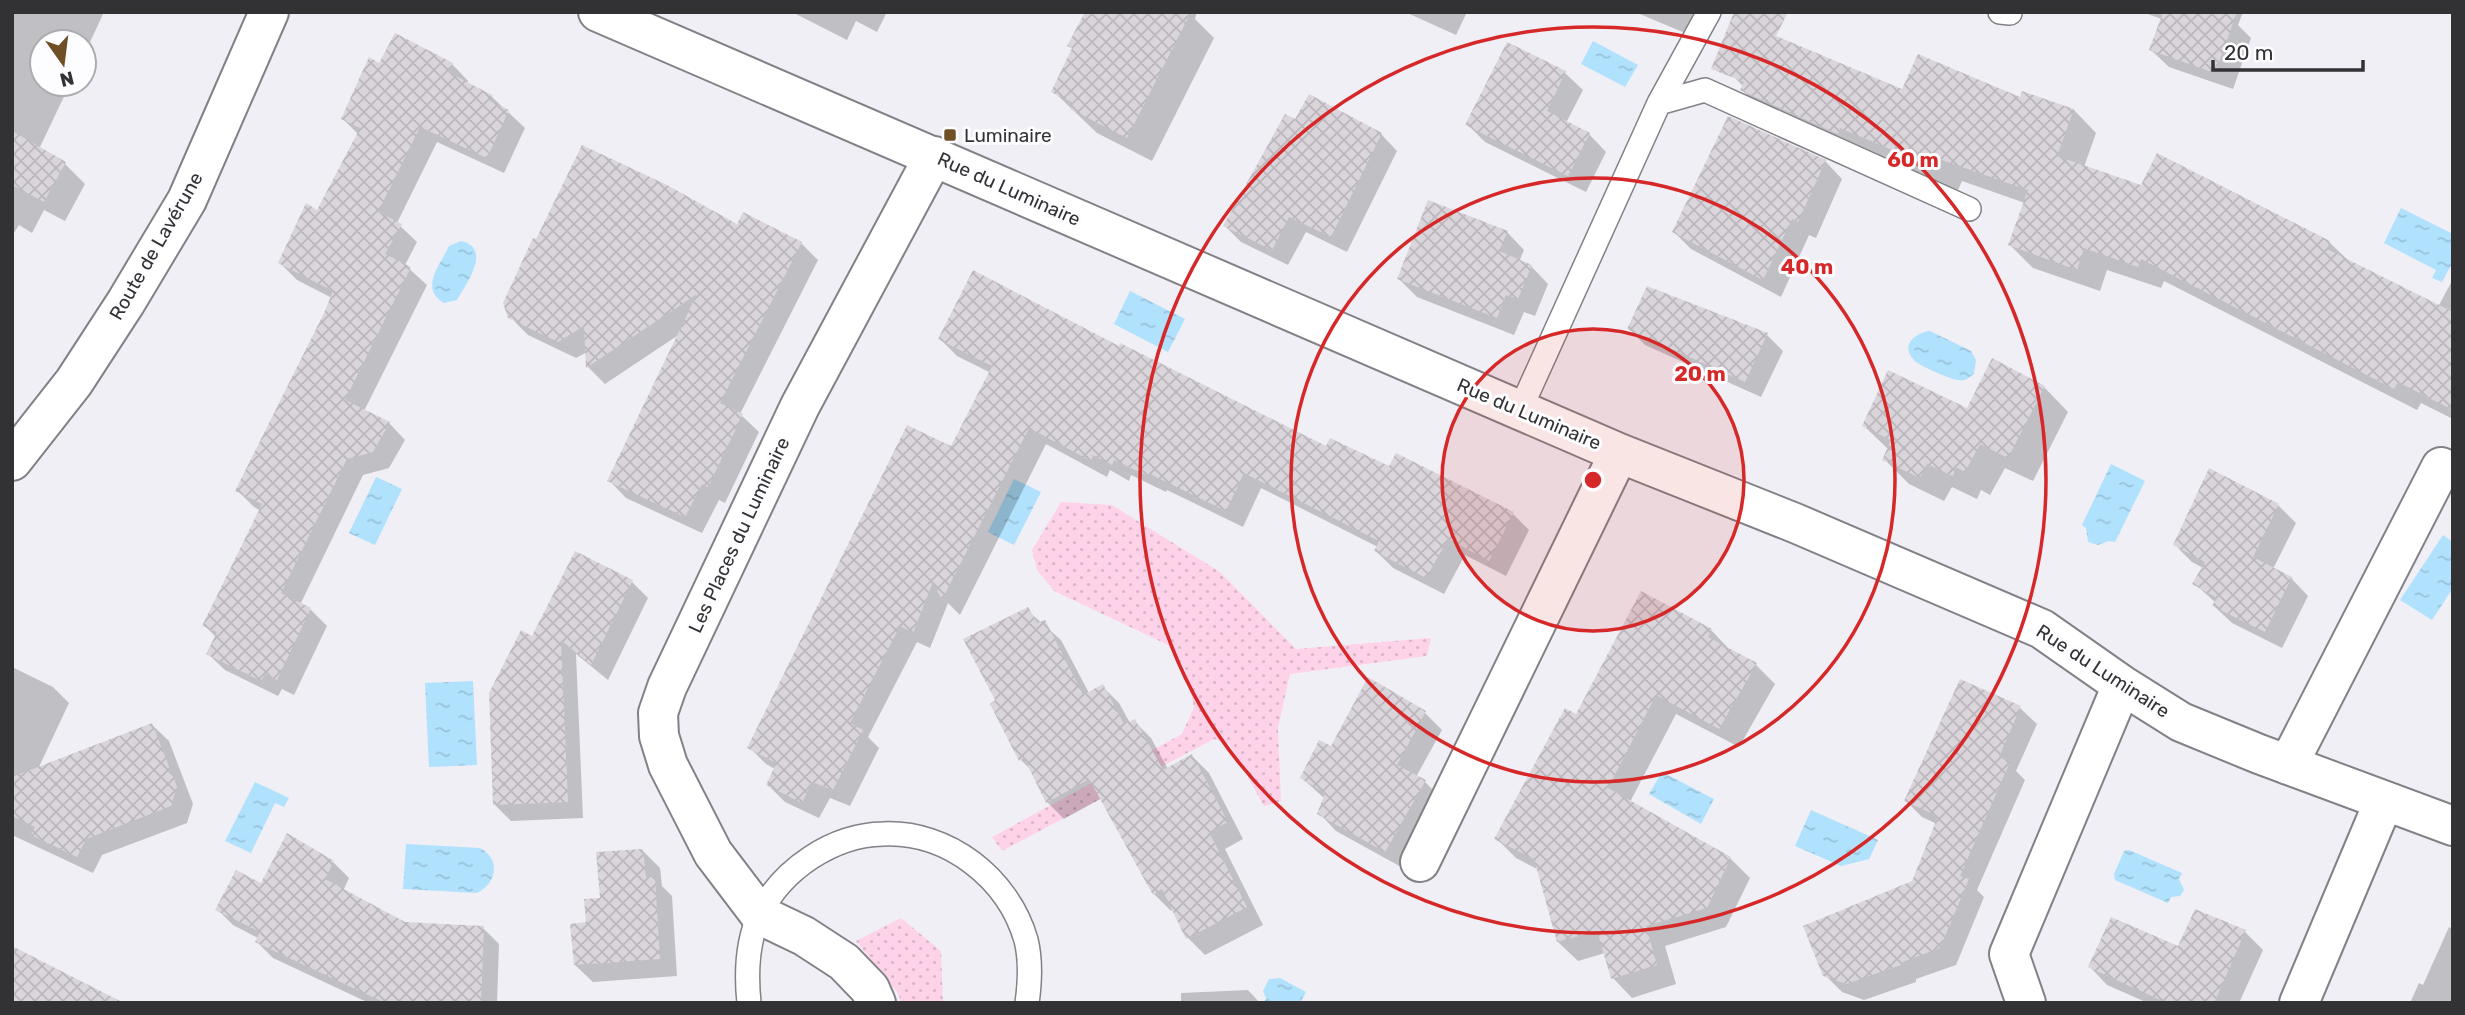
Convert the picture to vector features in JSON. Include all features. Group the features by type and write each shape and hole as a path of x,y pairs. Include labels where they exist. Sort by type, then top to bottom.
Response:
{"street":[{"name":"Route de Lavérune","path":"12,461 74,382 187,200 269,12"},
{"name":"Rue du Luminaire","path":"598,12 1619,453 1795,523 2042,629 2181,722 2453,826"},
{"name":"Les Places du Luminaire","path":"876,1003 870,989 844,962 804,936 760,915 713,853 668,765 659,736 658,712 667,687 800,406 934,156"},
{"path":"1420,862 1619,453"},
{"path":"2288,765 2441,467"},
{"path":"2026,1003 2010,954 2122,685"},
{"path":"2299,1003 2384,801"}],"lane":[{"path":"1520,410 1658,103 1709,12"},
{"path":"1658,103 1705,90 1969,209"},
{"path":"749,1003 747,957 760,915 782,882 810,857 845,841 883,834 922,838 957,852 988,875 1012,905 1026,941 1030,978 1027,1003"}],"shaded area":[{"path":"1061,502 1112,505 1220,572 1296,649 1431,638 1427,656 1290,674 1278,728 1281,801 1264,806 1229,744 1214,739 1002,851 992,837 1182,734 1194,707 1185,669 1168,645 1054,591 1037,570 1032,550"},
{"path":"901,918 941,951 943,1003 902,1003 897,992 856,941"}],"water":[{"path":"1593,41 1638,65 1625,87 1581,64"},
{"path":"2401,208 2453,234 2453,262 2442,282 2432,278 2436,270 2384,243"},
{"path":"461,241 475,251 474,267 457,300 444,303 433,291 434,276 449,246"},
{"path":"1130,291 1185,319 1168,352 1114,324"},
{"path":"1930,331 1971,351 1976,360 1974,374 1964,380 1954,379 1917,363 1910,355 1909,345 1919,334"},
{"path":"2111,464 2145,481 2115,542 2098,545 2088,542 2086,528 2082,525"},
{"path":"376,477 402,489 375,545 349,533"},
{"path":"1014,479 1041,492 1014,545 988,532"},
{"path":"2443,535 2453,542 2453,588 2432,620 2400,600"},
{"path":"473,681 477,765 429,767 425,683"},
{"path":"1662,772 1714,799 1701,824 1649,794"},
{"path":"255,782 289,798 284,807 275,803 251,853 225,841"},
{"path":"1811,810 1878,840 1869,859 1841,866 1795,846"},
{"path":"406,844 480,848 494,864 492,877 484,889 477,893 403,889"},
{"path":"2129,850 2182,873 2179,879 2184,890 2180,896 2171,897 2168,903 2115,880 2114,874 2124,851"},
{"path":"1280,978 1306,992 1300,1003 1264,1003 1266,998 1263,991 1269,979"}],"building":[{"path":"1085,12 1191,12 1127,138 1070,109 1074,103 1051,92 1072,48 1067,46"},
{"path":"1734,12 1788,12 1776,36 1902,89 1918,54 2020,97 2022,91 2074,109 2057,156 2141,185 2157,153 2330,241 2327,249 2453,312 2453,410 2398,382 2394,389 2141,259 2138,267 2084,248 2077,270 2008,245 2028,190 1939,159 1935,168 1840,128 1838,134 1740,90 1744,82 1711,69"},
{"path":"2163,12 2237,12 2215,73 2149,50"},
{"path":"395,33 453,63 448,72 492,95 490,101 509,110 487,158 420,127 378,212 402,224 385,254 411,267 345,400 390,422 373,452 347,459 281,593 311,608 277,680 265,674 261,681 206,654 217,632 202,626 262,504 235,491 333,291 278,263 306,203 317,210 360,128 341,119 369,57 379,63"},
{"path":"1507,42 1566,71 1547,111 1590,133 1568,176 1465,125"},
{"path":"1309,94 1382,133 1331,237 1289,217 1272,250 1223,226 1285,114 1295,119"},
{"path":"1728,116 1826,160 1798,222 1792,219 1763,280 1672,232"},
{"path":"12,131 66,162 44,202 12,185"},
{"path":"582,145 667,185 737,224 743,212 802,242 720,403 743,414 708,487 702,484 685,517 607,481 697,294 586,368 584,326 558,342 508,318 503,303 533,238 536,239"},
{"path":"1428,200 1508,231 1499,251 1532,265 1518,299 1506,295 1497,318 1397,279"},
{"path":"973,270 1119,346 1120,343 1326,446 1330,438 1389,466 1396,453 1514,512 1489,561 1448,539 1426,578 1374,551 1379,541 1244,473 1226,511 1150,474 1148,476 1114,460 1112,465 1093,455 1091,461 1029,428 942,600 933,582 913,633 900,626 850,723 863,730 833,790 812,782 802,803 766,785 776,763 747,748 907,425 951,446 992,366 938,339"},
{"path":"1647,286 1768,333 1745,382 1627,329"},
{"path":"1992,358 2045,386 2008,458 1980,444 1965,472 1956,467 1953,476 1927,464 1920,478 1882,460 1891,440 1862,426 1888,370 1967,408"},
{"path":"2209,468 2279,504 2253,557 2292,577 2265,632 2212,606 2217,598 2192,584 2205,562 2173,545"},
{"path":"575,551 633,580 591,665 561,640 568,802 493,805 489,693 521,630 532,636"},
{"path":"1641,591 1712,629 1708,637 1757,663 1719,729 1656,695 1608,788 1731,857 1707,908 1646,926 1657,965 1611,979 1597,931 1557,942 1534,859 1494,839 1565,708 1576,714"},
{"path":"1028,607 1037,623 1045,620 1083,695 1103,684 1124,724 1135,719 1163,770 1192,754 1228,822 1209,832 1247,907 1186,939 1162,889 1153,895 1089,779 1046,803 1024,758 1019,761 990,704 995,700 963,639"},
{"path":"1368,677 1426,711 1397,765 1426,780 1385,852 1317,814 1325,793 1300,778 1319,740 1331,746"},
{"path":"1960,679 2021,706 1999,757 2010,762 1960,876 1969,879 1940,948 1846,984 1823,976 1803,926 1912,881 1938,816 1904,801"},
{"path":"152,723 177,787 171,806 86,839 77,857 31,835 35,827 12,816 12,777"},
{"path":"287,833 334,861 325,879 405,922 484,926 481,1003 381,1001 255,942 260,932 215,910 236,870 261,883"},
{"path":"643,849 646,877 655,877 660,959 574,965 570,924 586,922 584,899 600,898 596,852"},
{"path":"2195,909 2246,930 2214,1003 2167,1003 2088,967 2111,917 2178,946"},
{"path":"12,946 124,1003 12,1003"}],"place":[{"name":"Luminaire","path":"950,135"}]}
